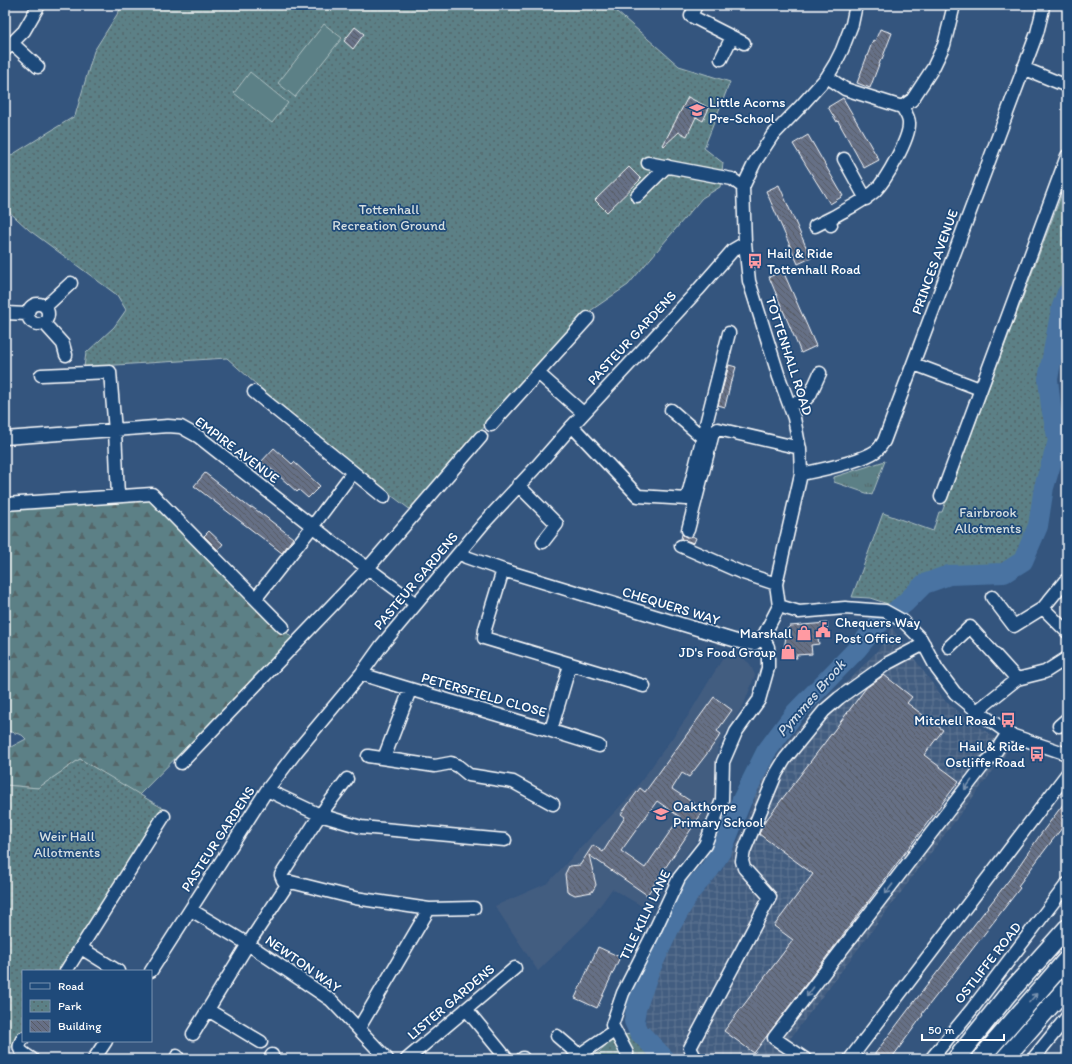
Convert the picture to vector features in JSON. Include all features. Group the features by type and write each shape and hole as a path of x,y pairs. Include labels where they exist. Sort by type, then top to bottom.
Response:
{"highway":[{"path":"956,1059 1008,994 1067,928"},
{"path":"980,1059 1067,959"},
{"path":"1004,1059 1067,987"}],"street":[{"path":"38,67 9,46 24,31 39,5"},
{"path":"696,5 691,16 744,44"},
{"name":"TOTTENHALL ROAD","path":"779,606 776,584 801,474 800,448 794,418 779,377 749,281 745,243 743,187 755,162 772,136 827,77 842,50 852,24 856,5"},
{"path":"905,111 933,68 944,45 954,5"},
{"name":"PRINCES AVENUE","path":"801,474 822,470 865,457 877,450 884,441 1037,33 1043,5"},
{"path":"721,59 732,37"},
{"path":"1023,68 1067,86"},
{"path":"827,77 845,89 905,111"},
{"path":"815,226 832,221 857,205 876,190 896,162 910,125 905,111"},
{"path":"941,497 1067,156"},
{"path":"844,159 857,205"},
{"path":"648,163 732,179 743,187"},
{"path":"637,196 667,166"},
{"name":"PASTEUR GARDENS","path":"152,970 268,790 296,752 361,674 381,646 518,485 583,413 733,250 745,243"},
{"path":"45,307 71,283"},
{"path":"34,304 41,304 45,307 48,313 46,320 37,324 32,323 27,314 30,306 34,304"},
{"path":"5,313 27,314"},
{"path":"491,425 588,318"},
{"path":"44,322 63,344 66,355"},
{"path":"572,426 638,496 687,500 729,332"},
{"path":"914,364 980,389"},
{"path":"41,375 110,372 118,496"},
{"path":"538,373 583,413"},
{"path":"789,404 804,401 810,395 820,373"},
{"path":"254,392 384,497"},
{"path":"671,410 702,437"},
{"name":"EMPIRE AVENUE","path":"5,438 168,426 181,427 199,437 219,452 312,527 416,604"},
{"path":"688,530 714,433 718,429 800,448"},
{"path":"181,763 367,569 481,437"},
{"path":"256,598 312,527 352,472"},
{"path":"518,485 557,524 543,542"},
{"path":"5,504 152,494 283,627"},
{"path":"681,546 740,572 776,584"},
{"name":"CHEQUERS WAY","path":"460,552 466,557 503,570 740,642 754,644 763,637"},
{"path":"503,570 485,629 484,638 644,686"},
{"path":"992,597 1014,626 1043,608 1065,581"},
{"path":"763,637 779,606 799,612 845,608 885,611 903,621 921,639 937,669 956,693 977,711 1008,732 1067,754"},
{"path":"1043,608 1067,632"},
{"path":"949,647 970,627 1017,678"},
{"name":"TILE KILN LANE","path":"614,1031 612,1025 623,993 652,936 678,878 705,845 722,800 723,762 736,732 759,700 768,668 768,647 763,637"},
{"path":"696,1059 690,1048 770,897 744,868 742,861 744,851 776,774 785,758 824,711 839,698 888,663 924,644"},
{"path":"977,711 1017,678 1046,672 1066,662"},
{"path":"552,730 570,665"},
{"name":"PETERSFIELD CLOSE","path":"361,674 410,690 552,730 599,746"},
{"path":"384,758 410,690"},
{"path":"805,1059 774,1038 985,763 992,757 1008,732"},
{"path":"368,756 435,766 451,763 458,766 469,775 513,782 553,804"},
{"path":"850,1059 1067,774"},
{"path":"347,780 320,815 281,875 283,880 355,898 429,909 474,908"},
{"path":"268,790 320,815 361,827 504,840"},
{"path":"67,970 164,816"},
{"path":"193,1034 248,944 289,882"},
{"name":"OSTLIFFE ROAD","path":"931,1059 1067,884"},
{"path":"359,1028 429,909"},
{"name":"NEWTON WAY","path":"191,910 248,944 331,1000 387,1059"},
{"path":"1052,944 1067,920"},
{"path":"81,948 116,970"},
{"name":"LISTER GARDENS","path":"407,1059 516,968"},
{"path":"466,1009 507,1059"},
{"path":"208,1010 261,1042"},
{"path":"1033,1059 1067,1017"},
{"path":"557,1036 579,1055 614,1031 627,1053"},
{"path":"22,1040 19,1044 19,1048 32,1059"},
{"path":"94,1059 105,1042"}],"shaded area":[{"path":"892,628 946,702 979,727 1011,747 777,1056 781,1059 673,1059 646,1032 645,1007 669,937 684,914 722,870 742,833 761,779 798,728 878,650"},
{"name":"Oakthorpe Primary School","path":"736,652 750,664 755,675 744,704 726,732 718,748 715,765 715,800 699,838 671,874 649,910 612,889 588,922 538,971 495,906 548,883 632,794 688,716 723,658"}],"green space":[{"name":"Tottenhall Recreation Ground","path":"123,5 609,5 679,66 730,82 704,148 723,163 720,187 702,198 628,285 590,311 479,433 412,511 318,440 227,358 84,367 86,353 114,327 126,310 117,295 29,230 5,208 5,159 75,116 94,51"},
{"path":"324,24 342,38 295,97 278,83"},
{"path":"250,72 288,103 272,123 234,93"},
{"name":"Fairbrook Allotments","path":"1067,180 1067,279 1058,304 1043,383 1054,438 1029,545 1022,555 1009,566 998,569 978,567 965,568 943,573 922,583 891,605 870,598 852,597 883,513 933,531 939,512 942,512"},
{"path":"885,461 872,495 834,482 834,477"},
{"path":"154,496 293,639 139,795 80,759 38,788 5,785 5,753 7,749 26,739 22,735 5,730 5,507"},
{"name":"Weir Hall Allotments","path":"80,759 164,809 61,970 22,970 22,1031 5,1057 5,785 38,788"},
{"path":"646,1032 673,1059 589,1059 617,1036"}],"building":[{"path":"355,27 364,34 353,49 344,41"},
{"path":"880,29 892,33 870,88 857,83 873,40 875,41"},
{"path":"688,97 709,108 703,121 696,117 687,136 679,132 664,146 663,145"},
{"path":"843,98 879,160 864,168 838,121 837,122 828,107"},
{"path":"808,135 843,196 830,204 793,144"},
{"path":"629,167 641,179 607,212 595,200"},
{"path":"779,185 811,258 798,264 766,191"},
{"path":"783,271 816,346 801,353 769,277"},
{"path":"729,365 736,367 725,407 718,405"},
{"path":"274,448 292,464 294,462 320,486 308,498 299,490 297,492 269,467 268,468 261,462"},
{"path":"205,473 250,508 252,507 293,538 282,553 194,486"},
{"path":"209,531 223,544 218,550 204,536"},
{"path":"682,534 686,537 692,536 696,538 694,543 681,539"},
{"path":"827,623 828,637 818,638 819,644 811,645 812,654 796,655 797,658 783,657 787,629 790,626"},
{"path":"884,675 912,697 907,703 943,730 924,755 959,781 754,1053 724,1031 793,940 774,926 813,874 759,834 764,823 866,688"},
{"path":"714,697 732,710 717,731 721,734 706,755 689,777 682,773 672,789 704,810 647,895 589,855 596,885 592,892 575,895 567,891 565,874 569,866 580,865 593,845 603,852 625,817 621,814 640,788 645,792","holes":["657,801 680,817 645,868 621,851"]},
{"path":"1067,799 1067,832 1062,828 1048,846 1018,886 1020,888 922,1014 923,1015 891,1059 871,1059 1012,876"},
{"path":"598,947 620,957 597,1008 575,998"}],"waterway":[{"name":"Pymmes Brook","path":"665,1059 639,1032 634,1021 636,1009 649,972 670,927 690,892 710,869 722,850 741,802 766,752 795,713 858,648 876,626 905,603 924,584 949,575 1004,573 1023,561 1038,526 1044,487 1058,441 1051,407 1048,379 1061,309 1067,293"}],"place":[{"name":"Little Acorns Pre-School","path":"697,110"},
{"name":"Hail & Ride Tottenhall Road","path":"755,261"},
{"name":"Chequers Way Post Office","path":"823,630"},
{"name":"Marshall","path":"804,633"},
{"name":"JD's Food Group","path":"788,652"},
{"name":"Mitchell Road","path":"1008,720"},
{"name":"Hail & Ride Ostliffe Road","path":"1037,754"},
{"name":"Oakthorpe Primary School","path":"661,814"}]}
